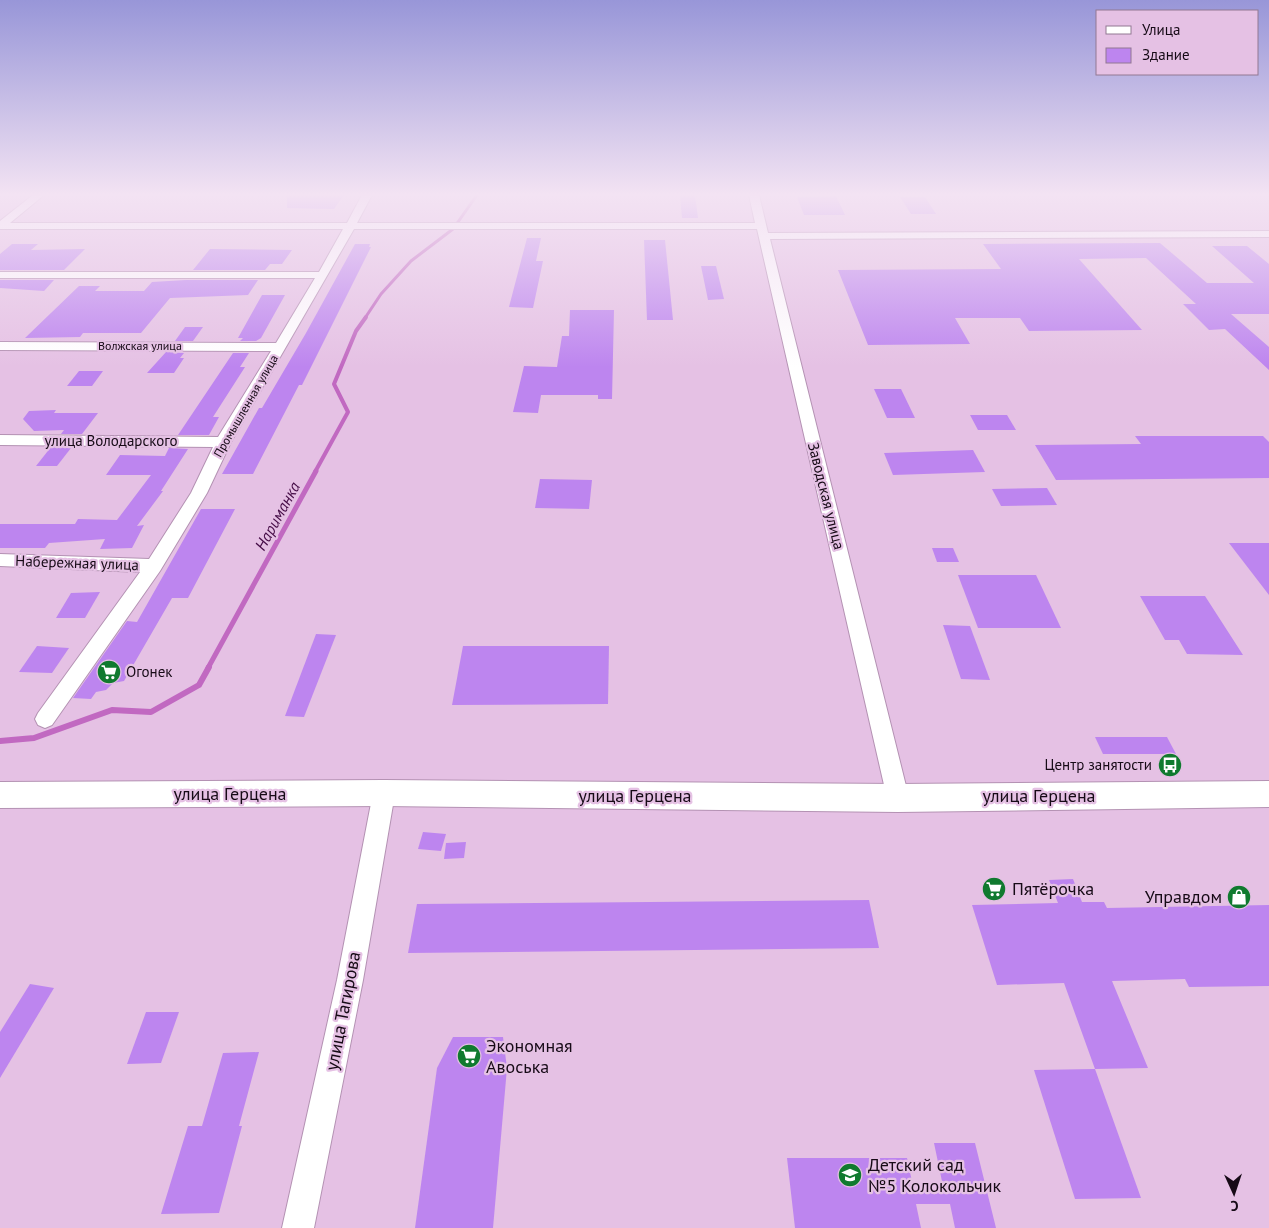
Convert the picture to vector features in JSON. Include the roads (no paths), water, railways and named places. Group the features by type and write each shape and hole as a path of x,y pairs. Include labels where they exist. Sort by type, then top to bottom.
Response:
{"main road":[{"name":"улица Герцена","path":"0,795 384,793 898,798 1269,794"}],"street":[{"name":"Промышленная улица","path":"45,719 122,615 154,566 199,492 223,442 336,252"},
{"name":"Заводская улица","path":"767,252 898,798"},
{"path":"0,275 323,275"},
{"name":"Волжская улица","path":"0,346 280,347"},
{"name":"улица Володарского","path":"0,440 223,442"},
{"name":"Набережная улица","path":"0,560 154,566"},
{"name":"улица Тагирова","path":"298,1228 350,980 384,793"}],"waterway":[{"name":"Нариманка","path":"365,318 381,294 411,261 422,252"},
{"name":"Нариманка","path":"315,472 348,412 334,384 356,331 366,317"},
{"name":"Нариманка","path":"208,668 316,471"},
{"name":"Нариманка","path":"0,741 34,738 112,710 151,712 199,685 209,667"}],"place":[{"name":"Огонек","path":"109,672"},
{"name":"Центр занятости","path":"1170,765"},
{"name":"Пятёрочка","path":"994,889"},
{"name":"Управдом","path":"1239,897"},
{"name":"Экономная Авоська","path":"469,1056"},
{"name":"Детский сад №5 Колокольчик","path":"850,1175"}]}
